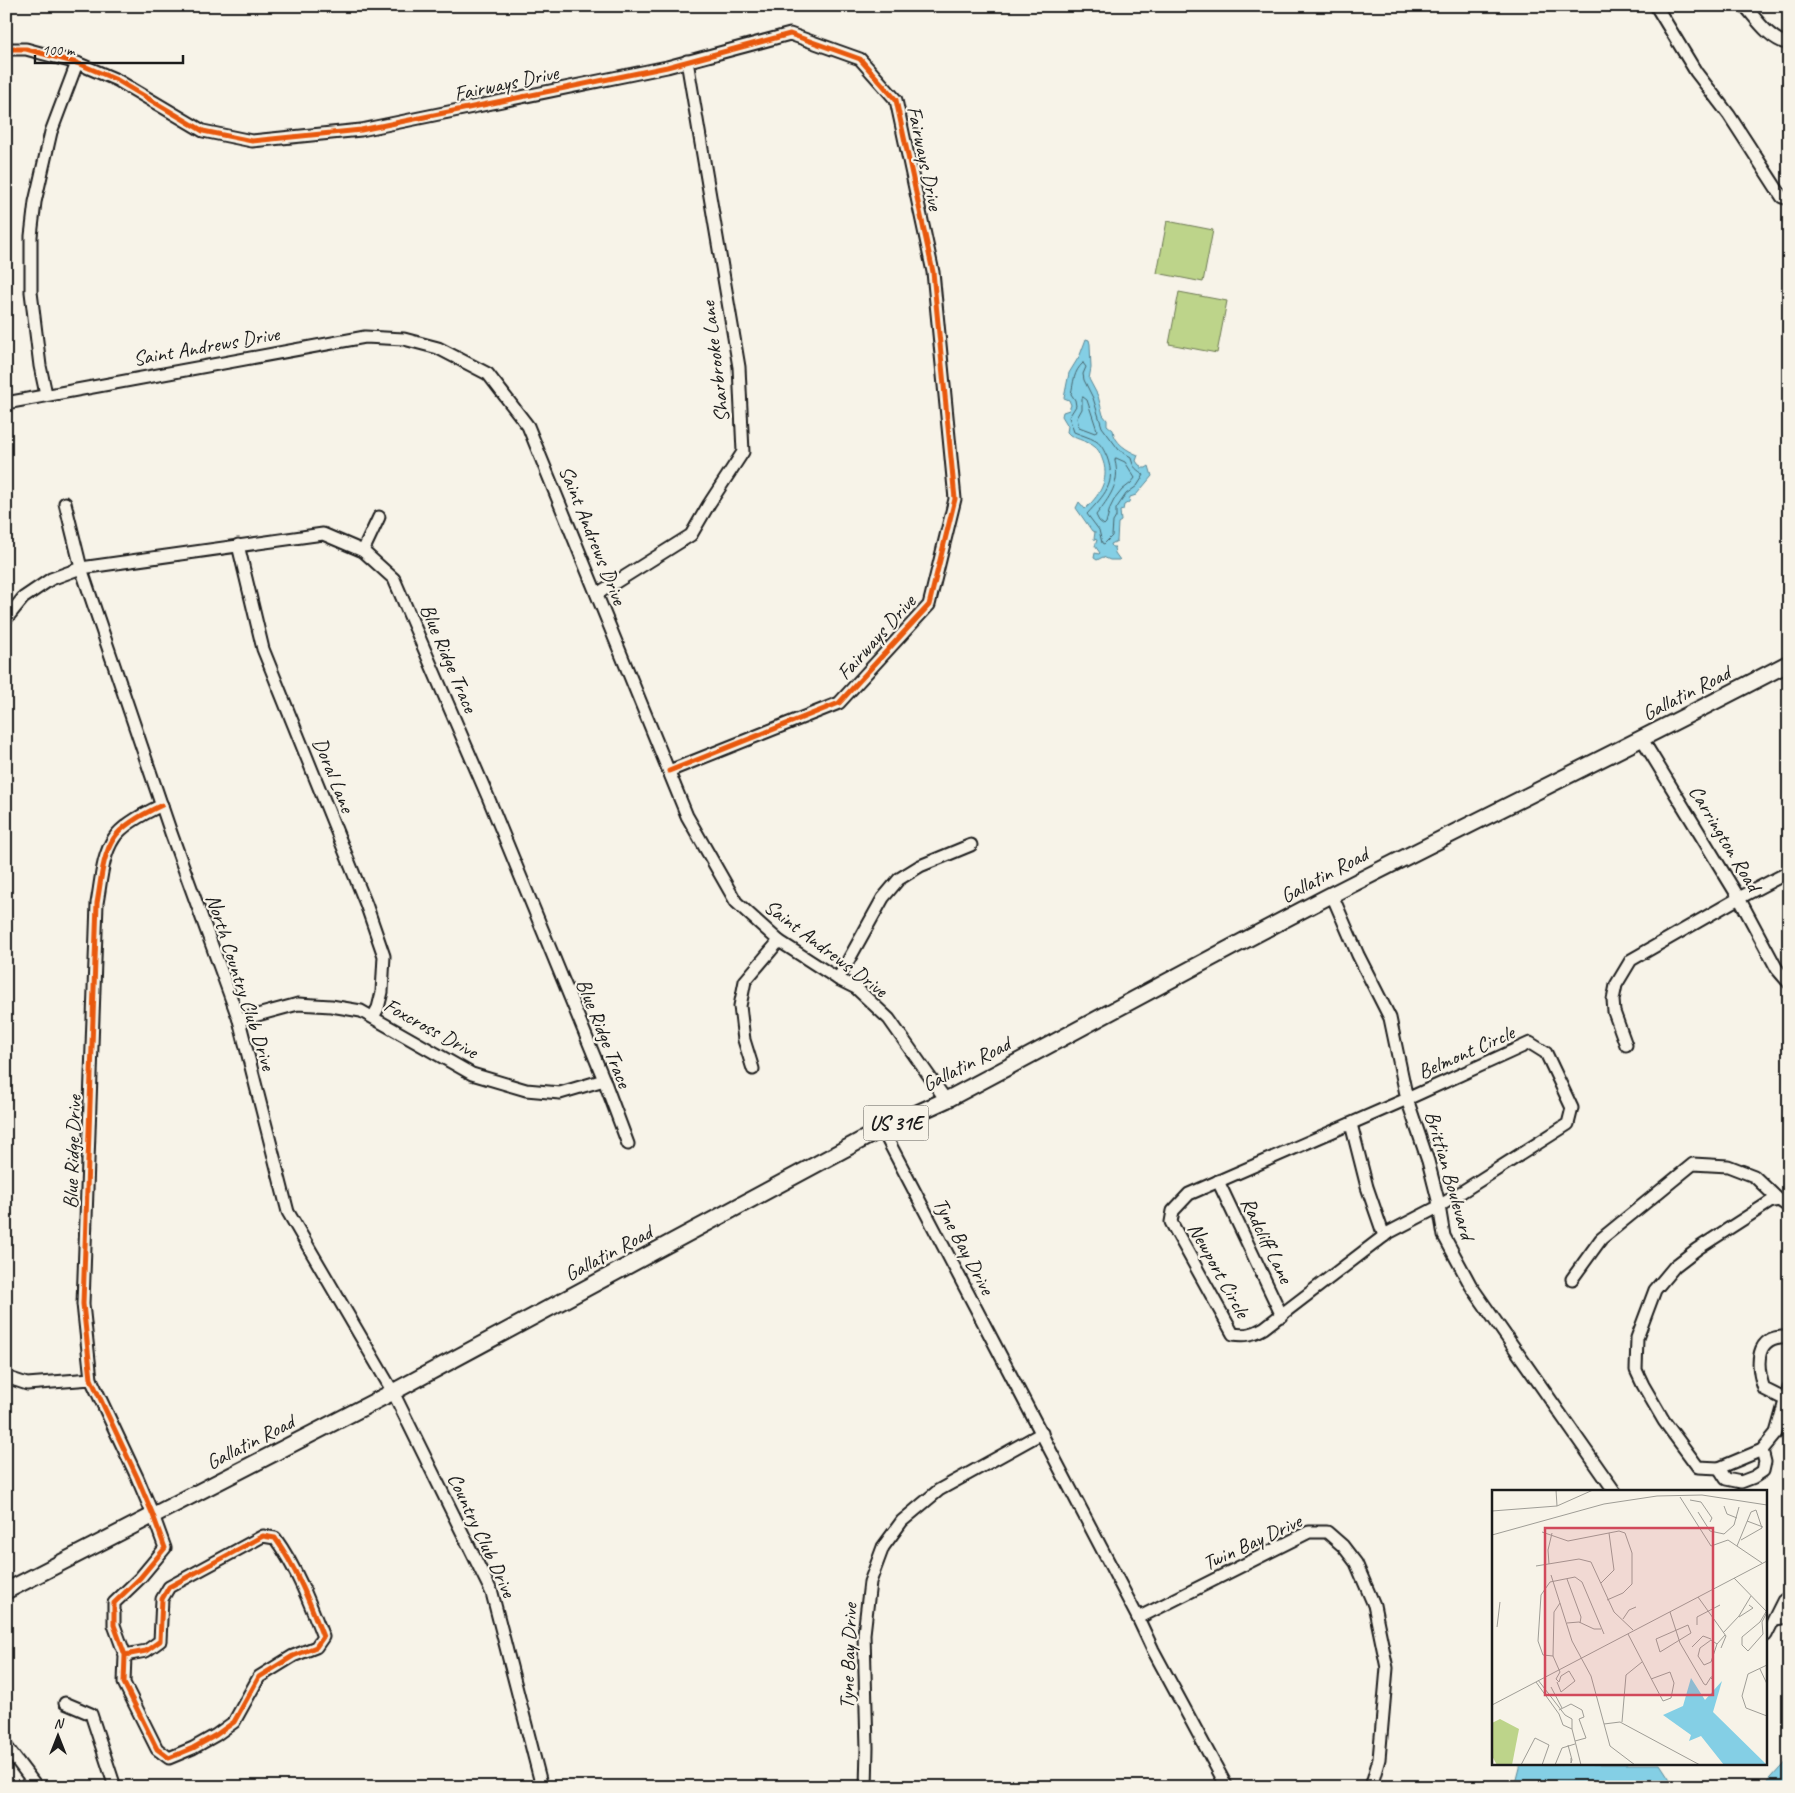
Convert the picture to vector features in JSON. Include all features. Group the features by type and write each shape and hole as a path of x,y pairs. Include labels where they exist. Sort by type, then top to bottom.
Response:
{"main road":[{"name":"Gallatin Road","path":"6,1591 394,1392 882,1130 946,1100 1332,895 1789,663"}],"street":[{"path":"1656,6 1696,72 1729,115 1768,177 1782,197 1789,199"},
{"path":"1745,6 1772,36 1782,43 1789,44"},
{"name":"Fairways Drive","path":"6,49 26,49 77,63 117,80 203,131 252,141 361,130 687,61 790,34 860,59 896,100 933,272 955,499 929,605 838,703 669,771"},
{"name":"Sharbrooke Lane","path":"597,594 691,535 708,504 743,452 739,367 687,61"},
{"path":"46,394 40,366 31,292 31,236 36,202 51,132 77,63"},
{"name":"Saint Andrews Drive","path":"6,403 46,394 365,336 404,339 438,348 488,374 528,426 687,816 736,902 779,941 838,979 856,988 889,1019 946,1100"},
{"name":"North Country Club Drive","path":"65,503 82,568 162,805 239,1020 288,1212 394,1392"},
{"path":"364,551 380,517"},
{"name":"Blue Ridge Trace","path":"6,619 23,598 51,579 82,568 323,534 364,551 394,579 488,796 604,1080 628,1144"},
{"name":"Doral Lane","path":"238,545 263,649 366,904 384,956 382,992 374,1017"},
{"name":"Carrington Road","path":"1642,739 1739,898 1778,969 1789,983"},
{"name":"Blue Ridge Drive","path":"125,1655 114,1625 114,1603 140,1578 165,1548 153,1515 91,1379 83,1304 97,902 104,864 114,837 137,817 162,805"},
{"path":"838,979 883,898 899,879 920,866 971,845"},
{"path":"1626,1045 1614,1012 1613,1000 1616,985 1631,960 1739,898 1789,872"},
{"name":"Brittian Boulevard","path":"1332,895 1358,955 1390,1018 1408,1099 1428,1161 1444,1236 1471,1286 1613,1490"},
{"path":"753,1069 744,1040 740,1006 745,981 779,941"},
{"name":"Foxcross Drive","path":"239,1020 298,1004 331,1006 361,1011 472,1074 526,1090 560,1093 604,1080"},
{"name":"Belmont Circle","path":"1408,1099 1530,1043 1546,1053 1572,1108 1568,1124 1438,1207"},
{"name":"Newport Circle","path":"1408,1099 1189,1194 1173,1211 1171,1222 1233,1334 1244,1336 1255,1333 1282,1316 1384,1236 1438,1207"},
{"path":"1351,1124 1367,1187 1384,1236"},
{"name":"Tyne Bay Drive","path":"882,1130 1042,1433 1153,1650 1227,1787"},
{"path":"1572,1279 1602,1239 1693,1164 1728,1166 1754,1176 1784,1203"},
{"name":"Radcliff Lane","path":"1218,1181 1282,1316"},
{"path":"1784,1203 1770,1202 1697,1248 1675,1266 1655,1290 1637,1338 1636,1370 1664,1421 1698,1467 1719,1468 1762,1450 1776,1433 1789,1387"},
{"path":"1786,1400 1764,1389 1759,1373 1759,1354 1765,1344 1775,1338 1789,1337"},
{"path":"6,1377 27,1384 91,1379"},
{"name":"Country Club Drive","path":"394,1392 492,1593 542,1787"},
{"name":"Tyne Bay Drive","path":"866,1787 864,1634 870,1582 883,1547 902,1521 939,1490 1042,1433"},
{"path":"1719,1468 1726,1479 1741,1482 1754,1477 1762,1471 1765,1462 1762,1450"},
{"name":"Twin Bay Drive","path":"1138,1618 1309,1532 1327,1532 1344,1546 1356,1563 1374,1605 1387,1668 1379,1759 1370,1787"},
{"path":"263,1536 275,1538 286,1554 323,1637 316,1647 293,1656 259,1677 234,1722 193,1748 169,1758 157,1749 124,1683 125,1655 146,1651 160,1641 162,1599 168,1587 263,1536"},
{"path":"1768,1631 1783,1601 1789,1596"},
{"path":"1775,1619 1789,1617"},
{"path":"65,1703 91,1714 115,1787"},
{"path":"6,1746 36,1787"}],"green space":[{"path":"1167,221 1213,230 1203,282 1157,273"},
{"path":"1179,292 1227,301 1217,353 1169,344"}],"water":[{"path":"1086,339 1089,340 1090,344 1091,368 1089,379 1098,396 1107,425 1113,430 1116,439 1122,446 1138,455 1136,461 1141,468 1149,466 1152,476 1136,495 1130,497 1129,502 1120,511 1121,521 1118,523 1117,541 1111,544 1112,547 1115,547 1115,553 1120,560 1110,560 1103,557 1097,560 1094,558 1095,553 1100,553 1095,546 1097,540 1094,539 1095,532 1092,531 1076,508 1079,502 1085,509 1094,499 1102,488 1105,475 1105,468 1098,450 1089,443 1070,435 1067,432 1068,426 1062,416 1063,412 1069,410 1071,405 1069,400 1064,398 1069,373 1080,355"},
{"path":"1789,1758 1789,1787 1763,1787"},
{"path":"1519,1766 1661,1766 1675,1787 1514,1787"}],"cycle path":[{"path":"6,49 26,49 77,63 117,80 203,131 252,141 361,130 667,67 790,34 860,59 896,100 933,272 955,499 929,605 839,703 669,771"},
{"path":"125,1655 124,1683 157,1749 169,1758 193,1748 234,1722 259,1677 293,1656 316,1647 323,1637 308,1598 283,1549 275,1538 263,1536 169,1587 162,1599 160,1641 146,1651 125,1655 114,1625 114,1603 140,1578 165,1548 137,1477 91,1379 83,1304 97,903 104,861 114,838 129,823 162,805"}]}
